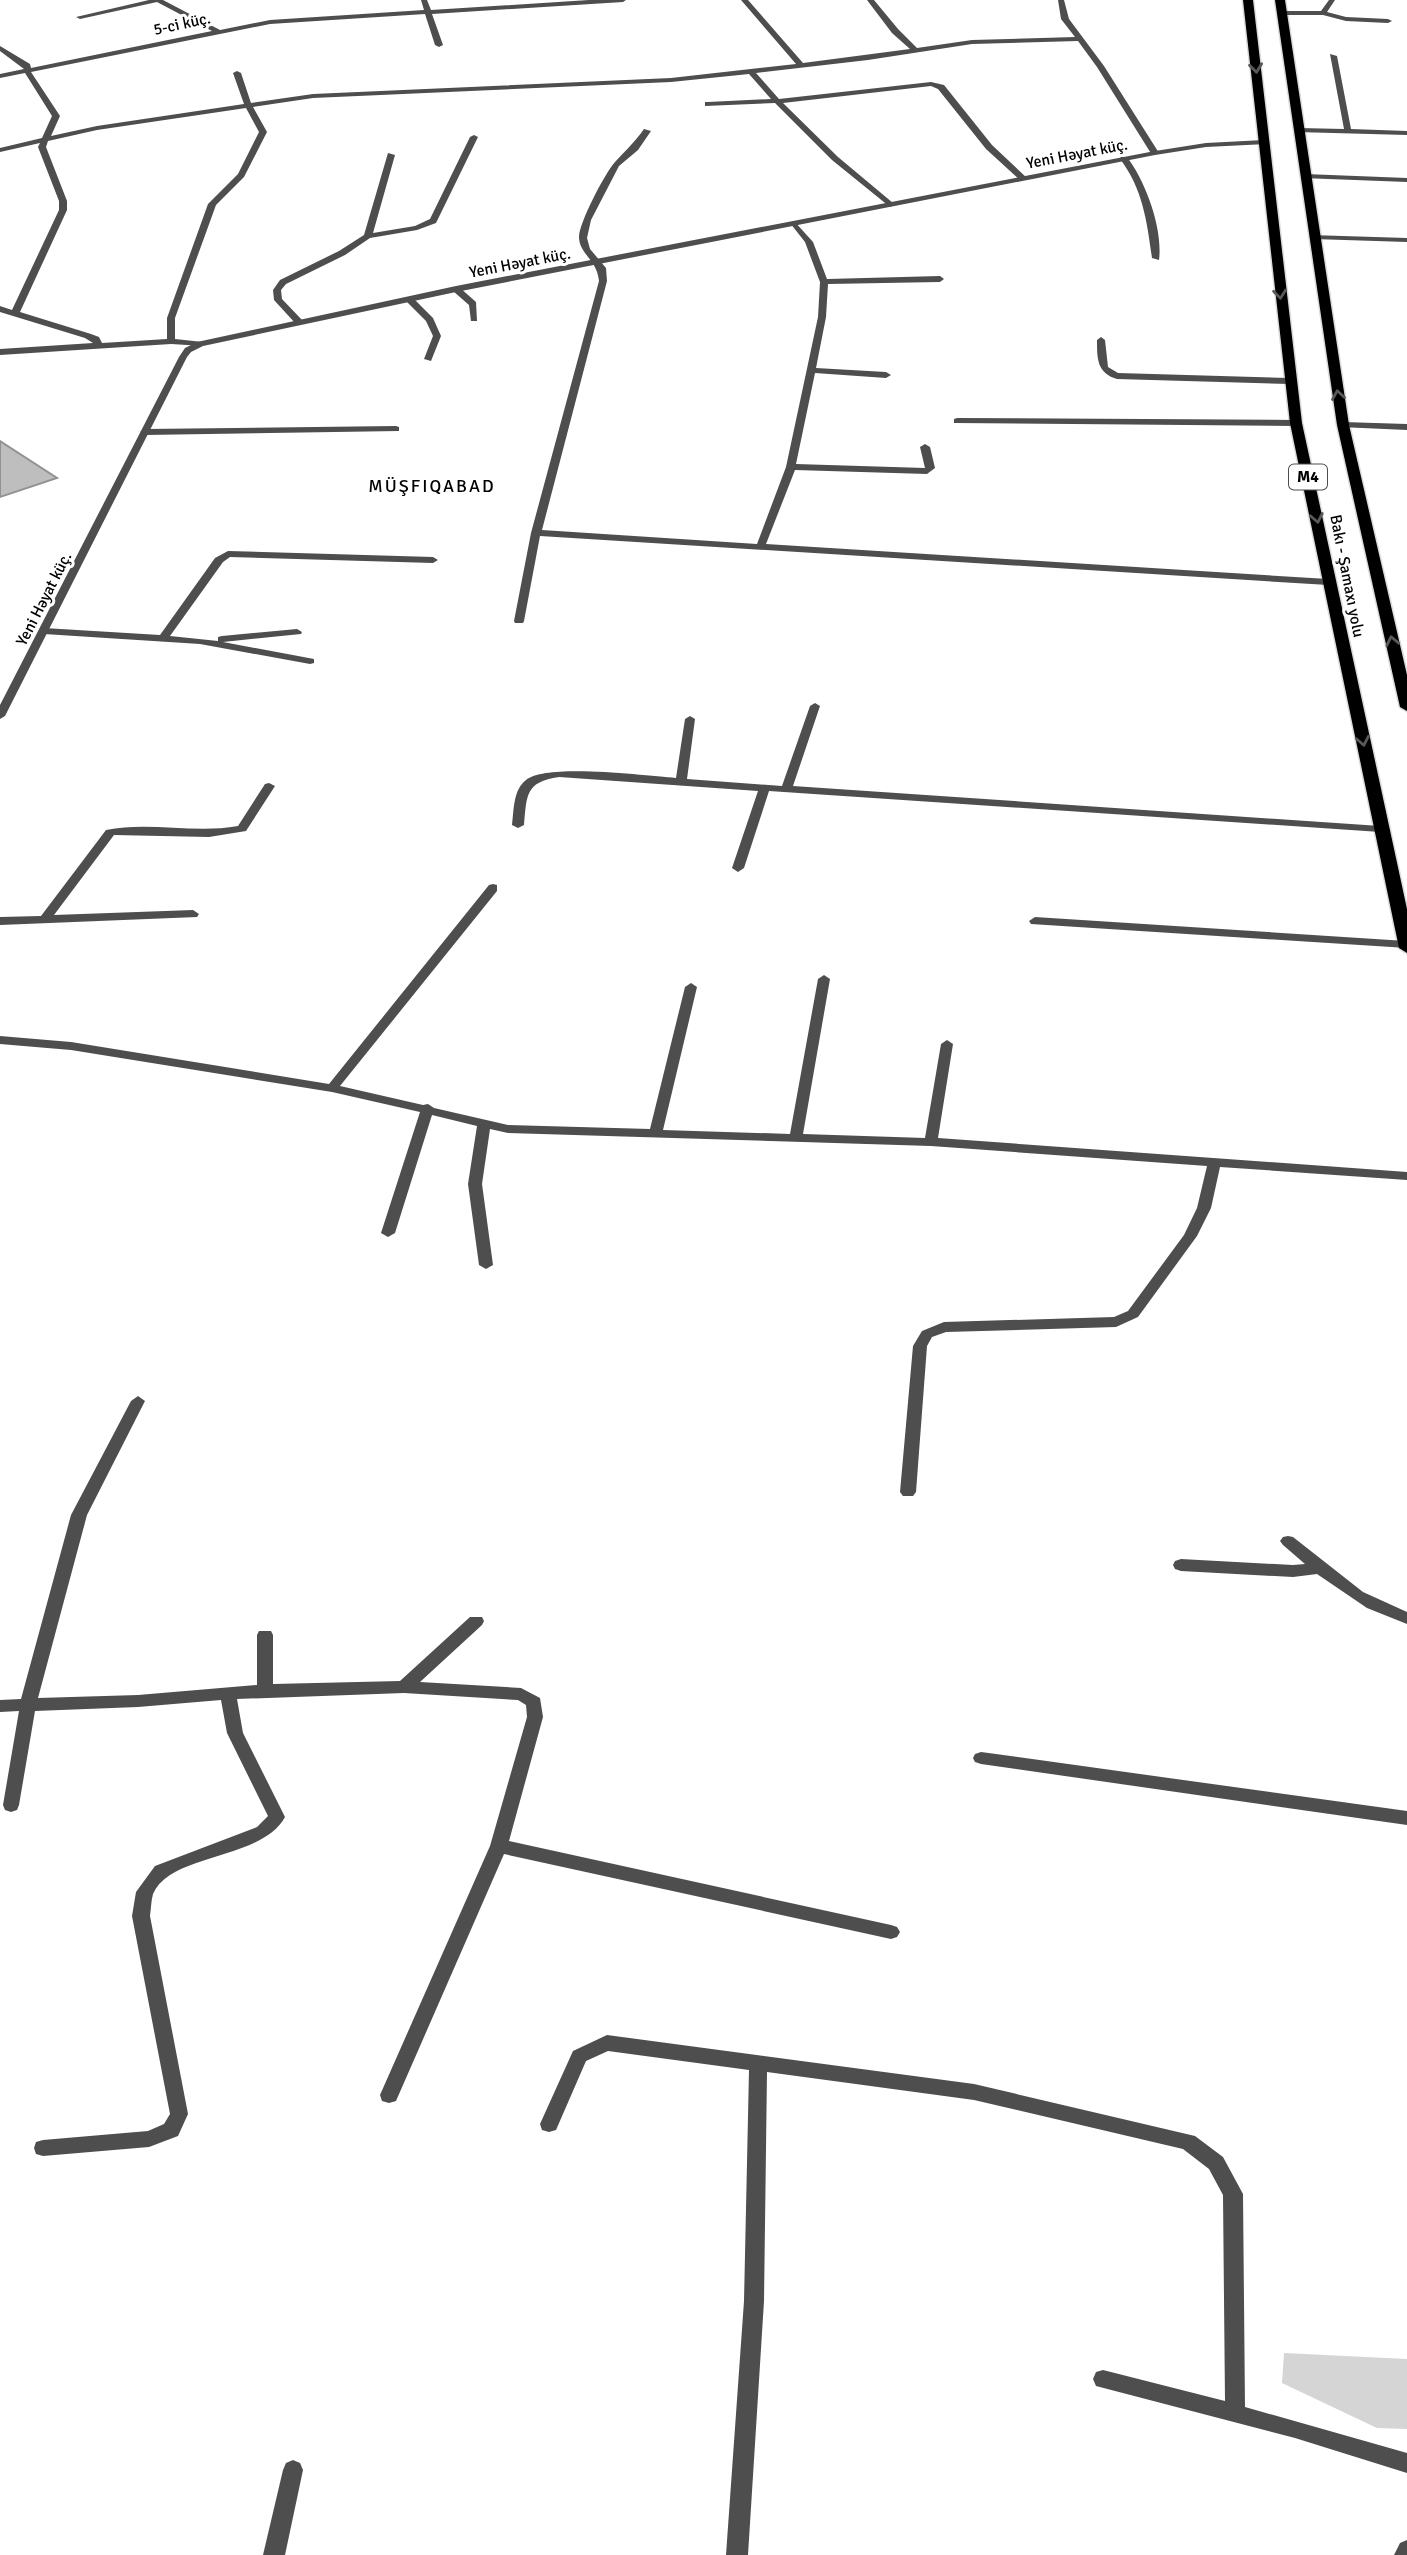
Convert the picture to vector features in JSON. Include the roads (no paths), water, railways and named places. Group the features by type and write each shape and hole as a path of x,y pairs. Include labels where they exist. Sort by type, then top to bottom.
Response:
{"highway":[{"name":"Bakı - Şamaxı yolu","path":"1248,0 1289,381 1296,423 1380,829 1407,946"},
{"name":"Bakı - Şamaxı yolu","path":"1281,6 1313,237 1343,425 1407,707"}],"street":[{"path":"80,17 159,0 217,31"},
{"path":"424,0 439,45"},
{"name":"5-ci küç.","path":"0,76 270,22 623,0"},
{"path":"744,0 802,66"},
{"path":"870,0 895,31 916,51"},
{"path":"1061,0 1065,19 1155,153"},
{"path":"1323,13 1332,0"},
{"path":"1281,6 1346,19 1388,21"},
{"path":"0,150 97,128 248,104 386,91 671,80 752,73 991,41 1080,39"},
{"path":"0,48 23,61 30,79 52,104 56,116 44,141 44,156 63,201 63,210 15,313"},
{"path":"1334,56 1348,132"},
{"path":"170,341 171,318 212,204 240,175 263,132 248,104 237,73"},
{"path":"752,73 776,101 858,180 890,205"},
{"path":"708,104 776,101 922,84 941,87 989,147 1023,178"},
{"path":"1299,130 1407,133"},
{"path":"519,621 536,533 603,281 602,268 586,249 583,238 587,220 615,165 635,148 647,131"},
{"path":"299,322 278,300 277,290 283,282 342,253 368,236 417,228 433,221 474,137"},
{"name":"Yeni Həyat küç.","path":"0,716 183,357 188,350 201,344 456,289 1023,178 1206,145 1265,142"},
{"path":"368,236 391,155"},
{"path":"1124,159 1135,170 1145,197 1156,258"},
{"path":"1305,176 1407,180"},
{"path":"761,545 791,467 822,317 824,282 809,242 794,223"},
{"path":"1313,237 1407,240"},
{"path":"824,282 940,279"},
{"path":"456,289 473,304 474,319"},
{"path":"409,299 430,320 437,336 428,359"},
{"path":"0,309 88,336 96,339 99,346"},
{"path":"0,352 170,341 201,344"},
{"path":"1101,341 1102,367 1107,374 1289,381"},
{"path":"812,370 886,375"},
{"path":"957,421 1296,423"},
{"path":"1343,425 1407,427"},
{"path":"145,432 396,429"},
{"path":"791,467 927,471 930,468 925,447"},
{"path":"536,533 1328,582"},
{"path":"163,638 219,560 228,554 433,561"},
{"path":"44,631 200,641 310,661"},
{"path":"200,641 297,632"},
{"path":"787,787 815,706"},
{"path":"681,780 690,719"},
{"path":"518,825 524,787 536,776 559,774 787,787 1380,829"},
{"path":"44,920 110,832 131,829 220,835 242,829 269,786"},
{"path":"738,868 765,786"},
{"path":"332,1087 493,888"},
{"path":"0,921 192,914"},
{"path":"1035,921 1407,946"},
{"path":"796,1136 824,979"},
{"path":"656,1133 691,987"},
{"path":"0,1040 94,1049 332,1087 428,1108 484,1124 540,1131 796,1136 931,1142 1407,1177"},
{"path":"931,1142 947,1044"},
{"path":"388,1233 428,1108"},
{"path":"484,1124 475,1184 486,1265"},
{"path":"908,1492 919,1346 927,1334 944,1327 1116,1322 1133,1314 1190,1236 1204,1208 1214,1163"},
{"path":"11,1805 28,1705 79,1515 138,1401"},
{"path":"1288,1541 1347,1591 1379,1609 1407,1618"},
{"path":"1181,1565 1293,1571 1320,1568"},
{"path":"404,1687 476,1621"},
{"path":"265,1635 265,1690"},
{"path":"0,1706 228,1695 265,1690 404,1687 521,1694 534,1702 535,1717 499,1846 389,2095"},
{"path":"43,2148 149,2139 171,2130 179,2114 141,1916 145,1892 161,1871 263,1832 277,1817 272,1802 235,1733 228,1695"},
{"path":"981,1758 1400,1820 1407,1818"},
{"path":"499,1846 891,1932"},
{"path":"549,2124 579,2056 607,2043 974,2092 1188,2141 1216,2163 1233,2194 1235,2413"},
{"path":"737,2555 754,2301 758,2063"},
{"path":"1103,2379 1235,2413 1407,2463"},
{"path":"274,2555 293,2470"},
{"path":"1405,2555 1407,2550"}],"district":[{"name":"MÜŞFIQABAD","path":"432,486"}]}
